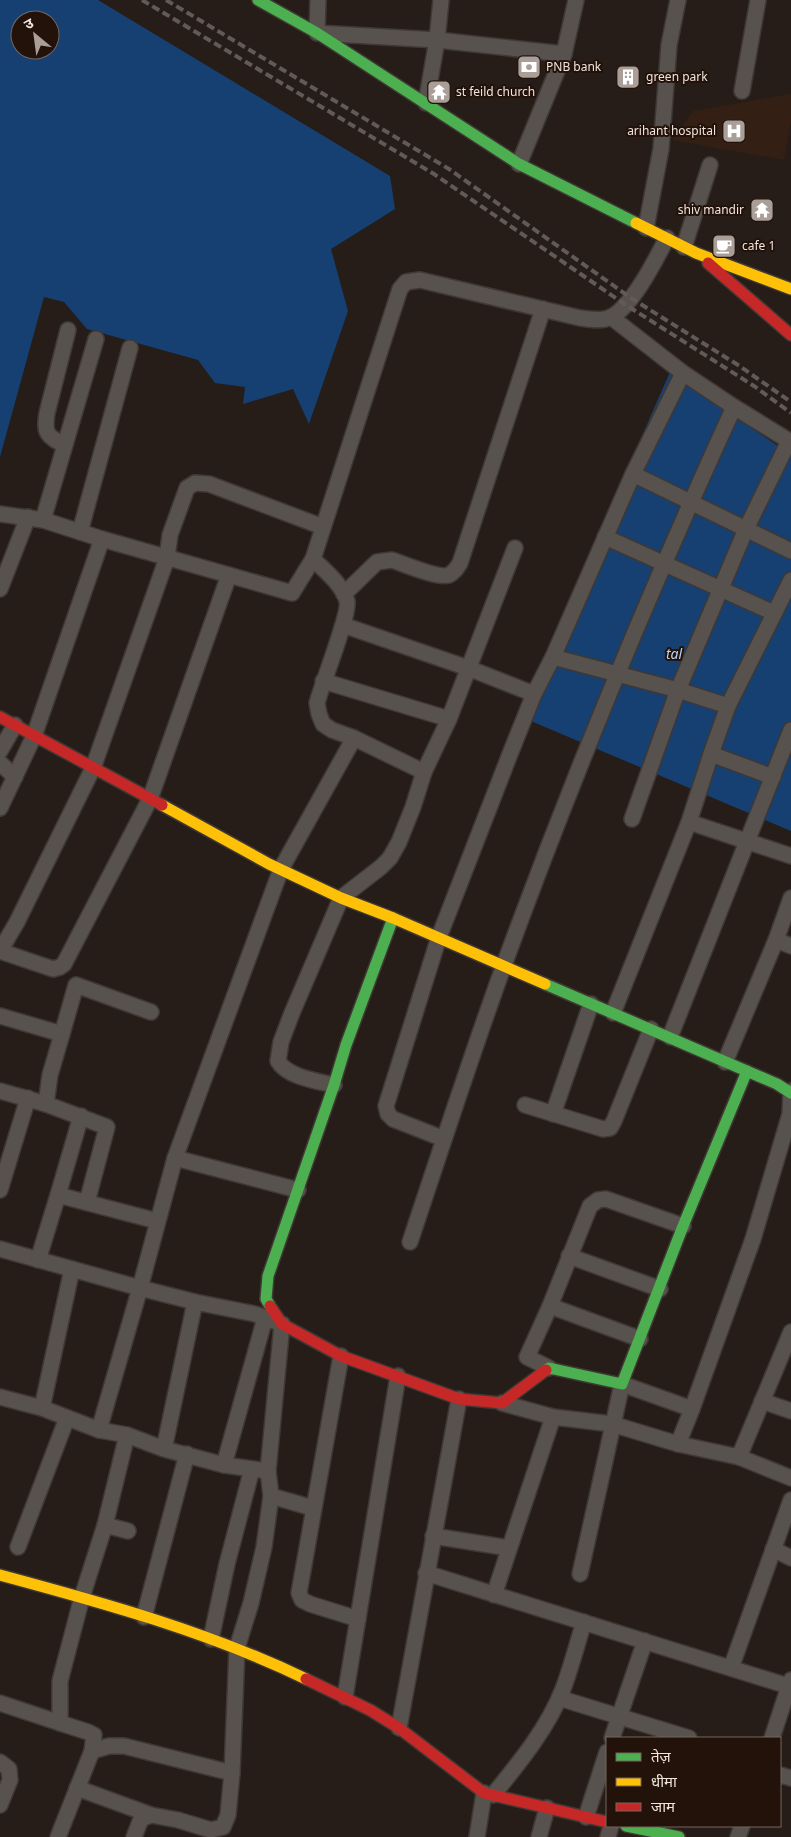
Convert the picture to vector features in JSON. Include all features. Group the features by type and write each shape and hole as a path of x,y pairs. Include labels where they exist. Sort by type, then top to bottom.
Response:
{"street":[{"path":"258,0 317,33 519,164 690,250 791,289"},
{"path":"317,33 318,0"},
{"path":"426,103 437,40 441,0"},
{"path":"519,164 564,54 576,0"},
{"path":"646,228 661,149 669,46 678,0"},
{"path":"742,91 758,0"},
{"path":"317,33 437,40 564,54"},
{"path":"690,250 710,164"},
{"path":"0,514 43,520 102,539 292,593 313,559 400,289 406,282 420,280 598,320 611,317 626,305 667,238"},
{"path":"690,250 791,335"},
{"path":"344,594 377,562 383,560 392,560 439,576 448,576 455,571 460,563 543,309"},
{"path":"611,317 684,373 734,407 790,441 746,529 720,589 678,690 632,819"},
{"path":"65,445 52,439 45,427 68,330"},
{"path":"43,520 96,339"},
{"path":"80,532 130,348"},
{"path":"444,1139 394,1119 388,1114 386,1106 439,938 534,694 553,657 633,474 684,373"},
{"path":"410,1242 504,966 572,786 663,564 734,407"},
{"path":"633,474 791,550"},
{"path":"229,575 150,799 64,964 52,969 0,951 17,922 93,768 167,558 170,535 187,488 195,483 208,484 323,527"},
{"path":"0,589 28,517"},
{"path":"604,537 774,613"},
{"path":"0,808 34,736 102,539"},
{"path":"334,1085 287,1072 278,1061 282,1042 292,1013 341,898 382,867 400,842 414,808 424,772 449,719 515,548"},
{"path":"313,559 336,582 348,604 343,625 317,702 323,724 332,730 354,738 424,772"},
{"path":"613,1013 690,822 728,706 791,580"},
{"path":"343,625 468,668 534,694"},
{"path":"553,657 678,690 728,706"},
{"path":"323,681 449,719"},
{"path":"0,717 280,869 341,898 393,918 651,1029 777,1084 791,1092 790,1114 753,1239 678,1444"},
{"path":"0,751 15,725"},
{"path":"670,1038 791,730"},
{"path":"99,1430 175,1158 280,869 354,738"},
{"path":"711,754 773,777"},
{"path":"0,763 15,778"},
{"path":"690,822 791,856"},
{"path":"725,1062 776,940 791,898"},
{"path":"224,1464 260,1316 266,1299 268,1276 334,1085 346,1044 393,918"},
{"path":"776,940 791,946"},
{"path":"46,1104 50,1075 76,985 151,1012"},
{"path":"553,1114 591,1004"},
{"path":"0,1016 62,1034"},
{"path":"525,1105 603,1129 610,1128 651,1029"},
{"path":"580,1574 622,1384 683,1226 747,1071"},
{"path":"0,1091 46,1104 107,1127 87,1202"},
{"path":"0,1190 28,1098"},
{"path":"38,1260 81,1116"},
{"path":"175,1158 298,1190"},
{"path":"58,1195 158,1221"},
{"path":"683,1226 606,1199 598,1200 590,1206 550,1306 527,1357 550,1368 622,1384 692,1409"},
{"path":"0,1249 140,1288 260,1316 282,1324 341,1356 459,1399 502,1403 553,1417 612,1424 678,1444 739,1457 791,1478"},
{"path":"569,1256 660,1289"},
{"path":"42,1408 72,1269"},
{"path":"77,1788 199,1832 211,1830 222,1832 228,1815 232,1773 237,1648 260,1566 272,1496 268,1472 282,1324 273,1313 266,1299"},
{"path":"164,1449 195,1302"},
{"path":"550,1306 640,1339"},
{"path":"739,1457 791,1332"},
{"path":"341,1356 298,1593 302,1600 310,1604 358,1619"},
{"path":"502,1403 550,1368"},
{"path":"345,1698 398,1376"},
{"path":"399,1728 459,1399"},
{"path":"1,1401 42,1408 99,1430 127,1435 164,1449 224,1464 268,1472"},
{"path":"762,1402 791,1411"},
{"path":"494,1594 553,1417"},
{"path":"18,1547 68,1418"},
{"path":"60,1723 60,1681 82,1597 105,1525 127,1435"},
{"path":"144,1617 187,1454"},
{"path":"211,1639 227,1564 252,1469"},
{"path":"272,1496 313,1508"},
{"path":"731,1668 791,1500"},
{"path":"105,1525 128,1531"},
{"path":"433,1536 509,1548"},
{"path":"773,1549 791,1558"},
{"path":"426,1573 731,1668 790,1684 772,1737"},
{"path":"0,1575 82,1597 237,1648 345,1698 399,1728 488,1794 606,1822"},
{"path":"477,1837 488,1794 520,1762 550,1715 563,1689 584,1622"},
{"path":"612,1737 644,1641"},
{"path":"558,1698 686,1737"},
{"path":"0,1703 94,1735 92,1751 58,1837"},
{"path":"92,1751 109,1746 124,1746 232,1773"},
{"path":"586,1817 606,1755"},
{"path":"0,1762 9,1769 10,1780 0,1805"},
{"path":"539,1837 547,1808"},
{"path":"134,1837 141,1819 151,1815"},
{"path":"631,1827 679,1837"}],"shaded area":[{"name":"arihant hospital","path":"791,94 791,121 784,160 672,140 693,111"}],"water":[{"path":"0,0 98,0 390,176 395,209 331,249 348,311 309,424 293,389 243,404 245,387 215,383 198,360 87,329 64,302 44,297 0,457"},
{"name":"tal","path":"670,372 791,455 791,831 519,716"}],"railway":[{"path":"142,0 434,174 626,305 754,386 791,413"},
{"path":"166,0 449,169 631,298 738,365 791,402"}],"traffic: fast":[{"path":"258,0 317,33 519,164 636,223"},
{"path":"270,1306 266,1299 268,1276 346,1045 393,918"},
{"path":"545,984 777,1084 791,1093"},
{"path":"546,1370 549,1368 622,1384 683,1226 747,1071"},
{"path":"631,1827 679,1837"}],"traffic: slow":[{"path":"636,223 696,253 791,289"},
{"path":"162,805 269,864 341,898 393,918 545,984"},
{"path":"0,1575 156,1620 232,1647 306,1679"}],"traffic: jam":[{"path":"708,263 791,335"},
{"path":"0,717 162,805"},
{"path":"270,1306 282,1324 341,1356 459,1399 502,1403 546,1370"},
{"path":"306,1679 370,1710 399,1728 484,1793 606,1822"}],"place":[{"name":"PNB bank","path":"529,67"},
{"name":"green park","path":"628,77"},
{"name":"st feild church","path":"439,92"},
{"name":"arihant hospital","path":"734,131"},
{"name":"shiv mandir","path":"762,210"},
{"name":"cafe 1","path":"724,246"}]}
